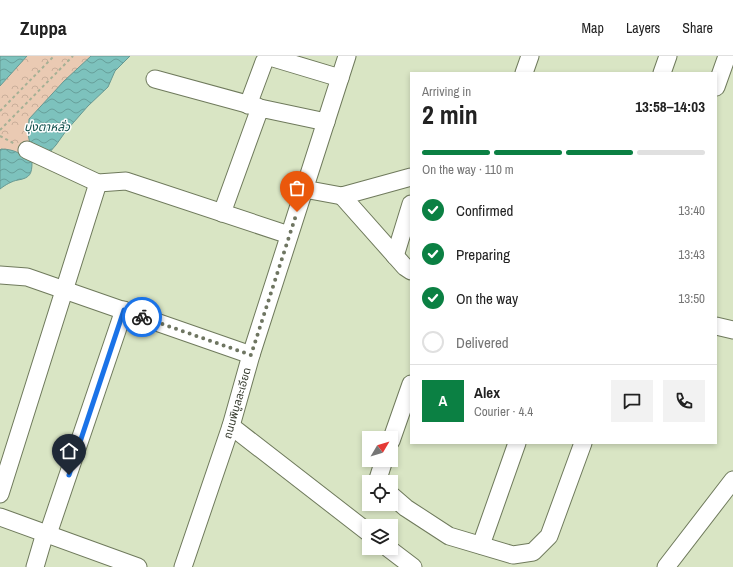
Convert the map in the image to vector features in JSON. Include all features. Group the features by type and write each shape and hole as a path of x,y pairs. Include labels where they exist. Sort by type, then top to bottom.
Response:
{"street":[{"name":"ถนนพิบูลละเอียด","path":"184,567 231,426 251,355 347,56"},
{"path":"524,72 530,56"},
{"path":"662,72 668,56"},
{"path":"717,84 727,56"},
{"path":"222,213 254,106 266,59 270,57 340,78"},
{"path":"155,79 254,106 326,122"},
{"path":"27,150 98,183 126,181 289,235"},
{"path":"304,189 342,196 410,177"},
{"path":"0,494 98,183"},
{"path":"342,196 405,267 410,270"},
{"path":"395,256 410,207"},
{"path":"0,275 27,277 251,355"},
{"path":"34,567 47,534 124,310"},
{"path":"717,326 733,330"},
{"path":"395,431 410,387"},
{"path":"231,426 362,528"},
{"path":"481,546 518,444"},
{"path":"398,501 449,536 513,555 533,552 549,536 583,444"},
{"path":"666,567 733,480"},
{"path":"0,517 138,567"},
{"path":"397,555 412,567"}],"path":[{"path":"0,111 54,56"},
{"path":"0,130 73,56"}],"green space":[{"path":"0,56 97,56 36,145 23,160 0,156"}],"water":[{"path":"0,56 27,56 0,86"},
{"name":"บุ่งตาหลั่ว","path":"91,56 130,56 115,71 108,87 88,106 49,153 30,144 28,134 29,119 64,81"},
{"path":"0,150 18,152 32,162 32,170 28,177 11,182 0,189"}],"way so far":[{"path":"142,317 251,355 297,212"}],"route":[{"path":"69,475 124,310 142,317"}]}
